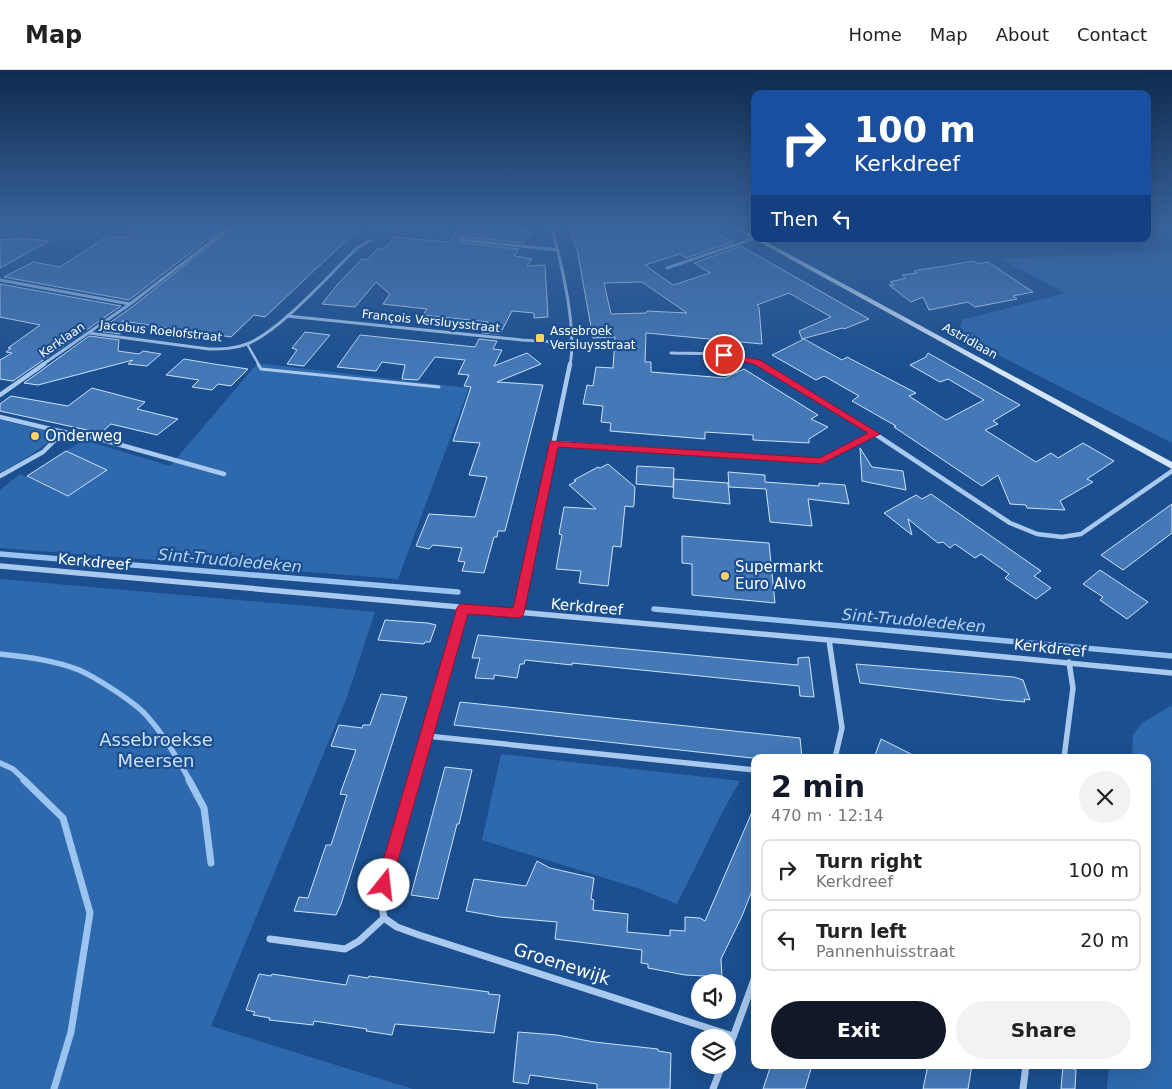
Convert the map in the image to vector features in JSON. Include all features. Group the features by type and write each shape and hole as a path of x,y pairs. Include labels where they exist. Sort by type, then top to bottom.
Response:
{"main road":[{"name":"Astridlaan","path":"823,275 1172,466"}],"street":[{"name":"Kerklaan","path":"0,395 130,304 168,275"},
{"name":"Jacobus Roelofstraat","path":"89,333 209,349 229,349 261,337 287,316 330,275"},
{"path":"518,613 573,350 563,275"},
{"path":"0,280 130,304"},
{"name":"François Versluysstraat","path":"287,316 522,340 572,343"},
{"path":"671,353 724,355 757,362 875,434 1010,523 1028,532 1048,538 1069,537 1081,534 1172,471"},
{"path":"0,417 96,438 224,474"},
{"path":"0,476 53,444 58,439 59,430"},
{"path":"554,443 821,461 875,434"},
{"name":"Kerkdreef","path":"0,566 829,640 1172,673"},
{"path":"270,939 345,948 359,941 384,918 381,902 384,885 463,608"},
{"path":"829,640 842,728 836,754"},
{"path":"1065,754 1073,688 1069,662"},
{"path":"427,736 751,770"},
{"name":"Groenewijk","path":"384,918 397,927 419,935 711,1029"},
{"path":"736,1029 751,987"},
{"path":"1023,1089 1026,1069"},
{"path":"713,1089 719,1074"}],"lane":[{"path":"246,344 261,369 439,387"}],"green space":[{"path":"1030,275 1172,275 1172,443 954,333 959,331 962,320 1065,293"},
{"path":"264,364 469,388 398,579 0,548 0,490 20,474 68,496 106,470 66,451 84,440 170,466 255,366"},
{"path":"0,420 51,432 54,436 53,439 31,455 0,473"},
{"name":"Assebroekse Meersen","path":"0,579 375,612 347,697 211,1026 413,1089 0,1089"},
{"path":"1172,705 1172,1089 1107,1089 1109,1069 1151,1069 1151,754 1132,754 1133,735 1142,723"},
{"path":"501,754 740,781 677,904 640,889 482,840"}],"building":[{"path":"9,275 162,275 129,300 4,277"},
{"path":"173,275 310,275 265,317 254,315 231,337 122,321 120,334 98,331"},
{"path":"347,275 546,275 548,317 534,318 534,313 512,311 500,334 482,333 488,322 423,315 427,309 383,304 390,294 376,282 355,307 322,304"},
{"path":"582,275 658,275 673,285 705,275 791,275 869,319 844,329 802,339 799,331 831,317 789,293 757,305 759,307 762,344 646,333 645,362 651,362 651,372 725,378 744,369 818,415 811,419 828,427 809,439 809,443 753,440 753,435 705,432 705,439 610,431 611,423 601,422 603,406 583,404 587,385 593,386 596,367 613,368 615,337 593,338","holes":["642,282 687,313 647,311 646,313 611,314 604,283"]},
{"path":"902,275 1007,275 1033,292 1013,296 1017,299 975,307 968,302 929,310 923,297 911,302 889,285 894,285 890,282 906,278"},
{"path":"0,284 121,306 13,381 0,379 0,360 12,353 6,352 11,348 8,348 40,325 0,317"},
{"path":"305,332 330,335 304,366 287,364 297,350 292,348"},
{"path":"360,335 475,347 479,339 497,341 493,349 502,350 494,366 527,353 541,364 497,382 543,385 505,531 498,531 497,537 494,537 484,573 462,571 465,562 458,561 462,548 433,545 429,549 416,546 429,514 475,517 487,477 469,475 480,443 453,441 471,387 464,386 469,375 458,374 465,360 435,357 418,380 402,379 405,365 382,362 376,371 337,367"},
{"path":"89,336 119,340 118,351 139,354 143,351 161,354 147,366 128,364 133,360 38,385 24,383"},
{"path":"804,339 842,360 847,357 916,393 909,396 946,420 984,400 948,379 940,382 910,365 926,357 928,353 1020,405 993,421 998,424 985,430 1036,462 1051,453 1058,458 1083,443 1114,461 1087,479 1093,482 1060,501 1065,510 1027,508 1026,505 1010,504 998,475 982,486 894,427 896,426 852,401 859,396 824,376 816,380 772,355"},
{"path":"184,359 248,369 231,386 218,384 212,390 192,387 199,380 166,375"},
{"path":"92,388 145,402 137,409 178,419 157,435 111,424 101,433 0,411 0,404 11,396 68,406"},
{"path":"860,448 872,467 903,471 906,490 862,481"},
{"path":"66,451 107,470 68,496 27,476"},
{"path":"608,464 635,487 634,505 633,507 625,506 621,547 613,546 608,586 579,583 581,571 556,569 562,535 559,534 564,507 596,509 569,485 576,481 574,480 598,467 600,468"},
{"path":"637,466 674,468 673,487 636,484"},
{"path":"728,472 765,475 765,482 819,486 819,483 845,485 849,504 808,499 812,526 770,522 766,489 729,487"},
{"path":"674,479 728,483 730,504 673,498"},
{"path":"931,494 1041,571 1034,576 1051,588 1036,599 1005,578 1009,574 981,554 975,558 955,544 950,548 943,542 938,543 908,519 912,535 884,513 916,495 922,499"},
{"path":"1172,504 1172,533 1123,570 1101,555"},
{"path":"682,536 769,543 775,603 692,595 692,564 682,563"},
{"path":"1100,570 1148,602 1127,619 1100,600 1103,597 1083,584"},
{"path":"385,620 436,625 430,642 425,642 424,644 378,640"},
{"path":"478,635 798,665 798,658 809,657 814,697 800,696 799,686 525,660 524,664 520,664 517,678 494,675 494,679 475,678 480,658 472,658"},
{"path":"856,664 1014,677 1023,680 1030,700 1024,699 1025,702 1002,700 860,683"},
{"path":"381,694 407,697 341,904 336,915 294,911 299,897 308,898 326,845 331,845 347,795 340,794 356,750 331,746 339,725 362,728 363,725 370,725"},
{"path":"460,702 800,738 802,754 751,754 751,758 454,725"},
{"path":"881,739 911,754 875,754"},
{"path":"445,767 472,770 459,824 457,824 438,899 411,895"},
{"path":"751,814 751,893 721,959 722,974 685,975 648,968 648,964 641,963 642,950 555,939 557,922 500,917 466,911 474,879 526,886 537,861 550,868 594,878 591,899 594,900 593,910 628,914 627,932 670,936 670,930 685,931 685,917 700,918 705,921"},
{"path":"259,974 271,976 272,974 346,985 349,975 368,978 369,976 489,992 488,994 500,995 494,1033 395,1024 392,1035 314,1021 313,1025 269,1020 270,1018 253,1015 255,1012 246,1010"},
{"path":"518,1032 557,1035 594,1042 658,1049 658,1051 671,1053 670,1089 597,1089 597,1084 530,1075 528,1084 513,1082"},
{"path":"770,1069 811,1069 805,1089 763,1089"},
{"path":"927,1069 971,1069 968,1089 923,1089"},
{"path":"1063,1069 1076,1070 1075,1089 1061,1089"}],"waterway":[{"name":"Sint-Trudoledeken","path":"0,554 458,592"},
{"name":"Sint-Trudoledeken","path":"654,609 1172,656"},
{"path":"0,654 40,659 60,664 86,673 114,690 139,709 158,729 190,781"},
{"path":"0,763 13,769 26,781"},
{"path":"24,780 63,818 90,913 71,1032 54,1089"},
{"path":"189,780 204,808 211,863"}],"place":[{"name":"Assebroek Versluysstraat","path":"540,338"},
{"name":"Onderweg","path":"35,436"},
{"name":"Supermarkt Euro Alvo","path":"725,576"}],"route":[{"path":"384,885 463,608 518,613 554,443 821,461 875,434 757,362 741,357 724,355"}]}
